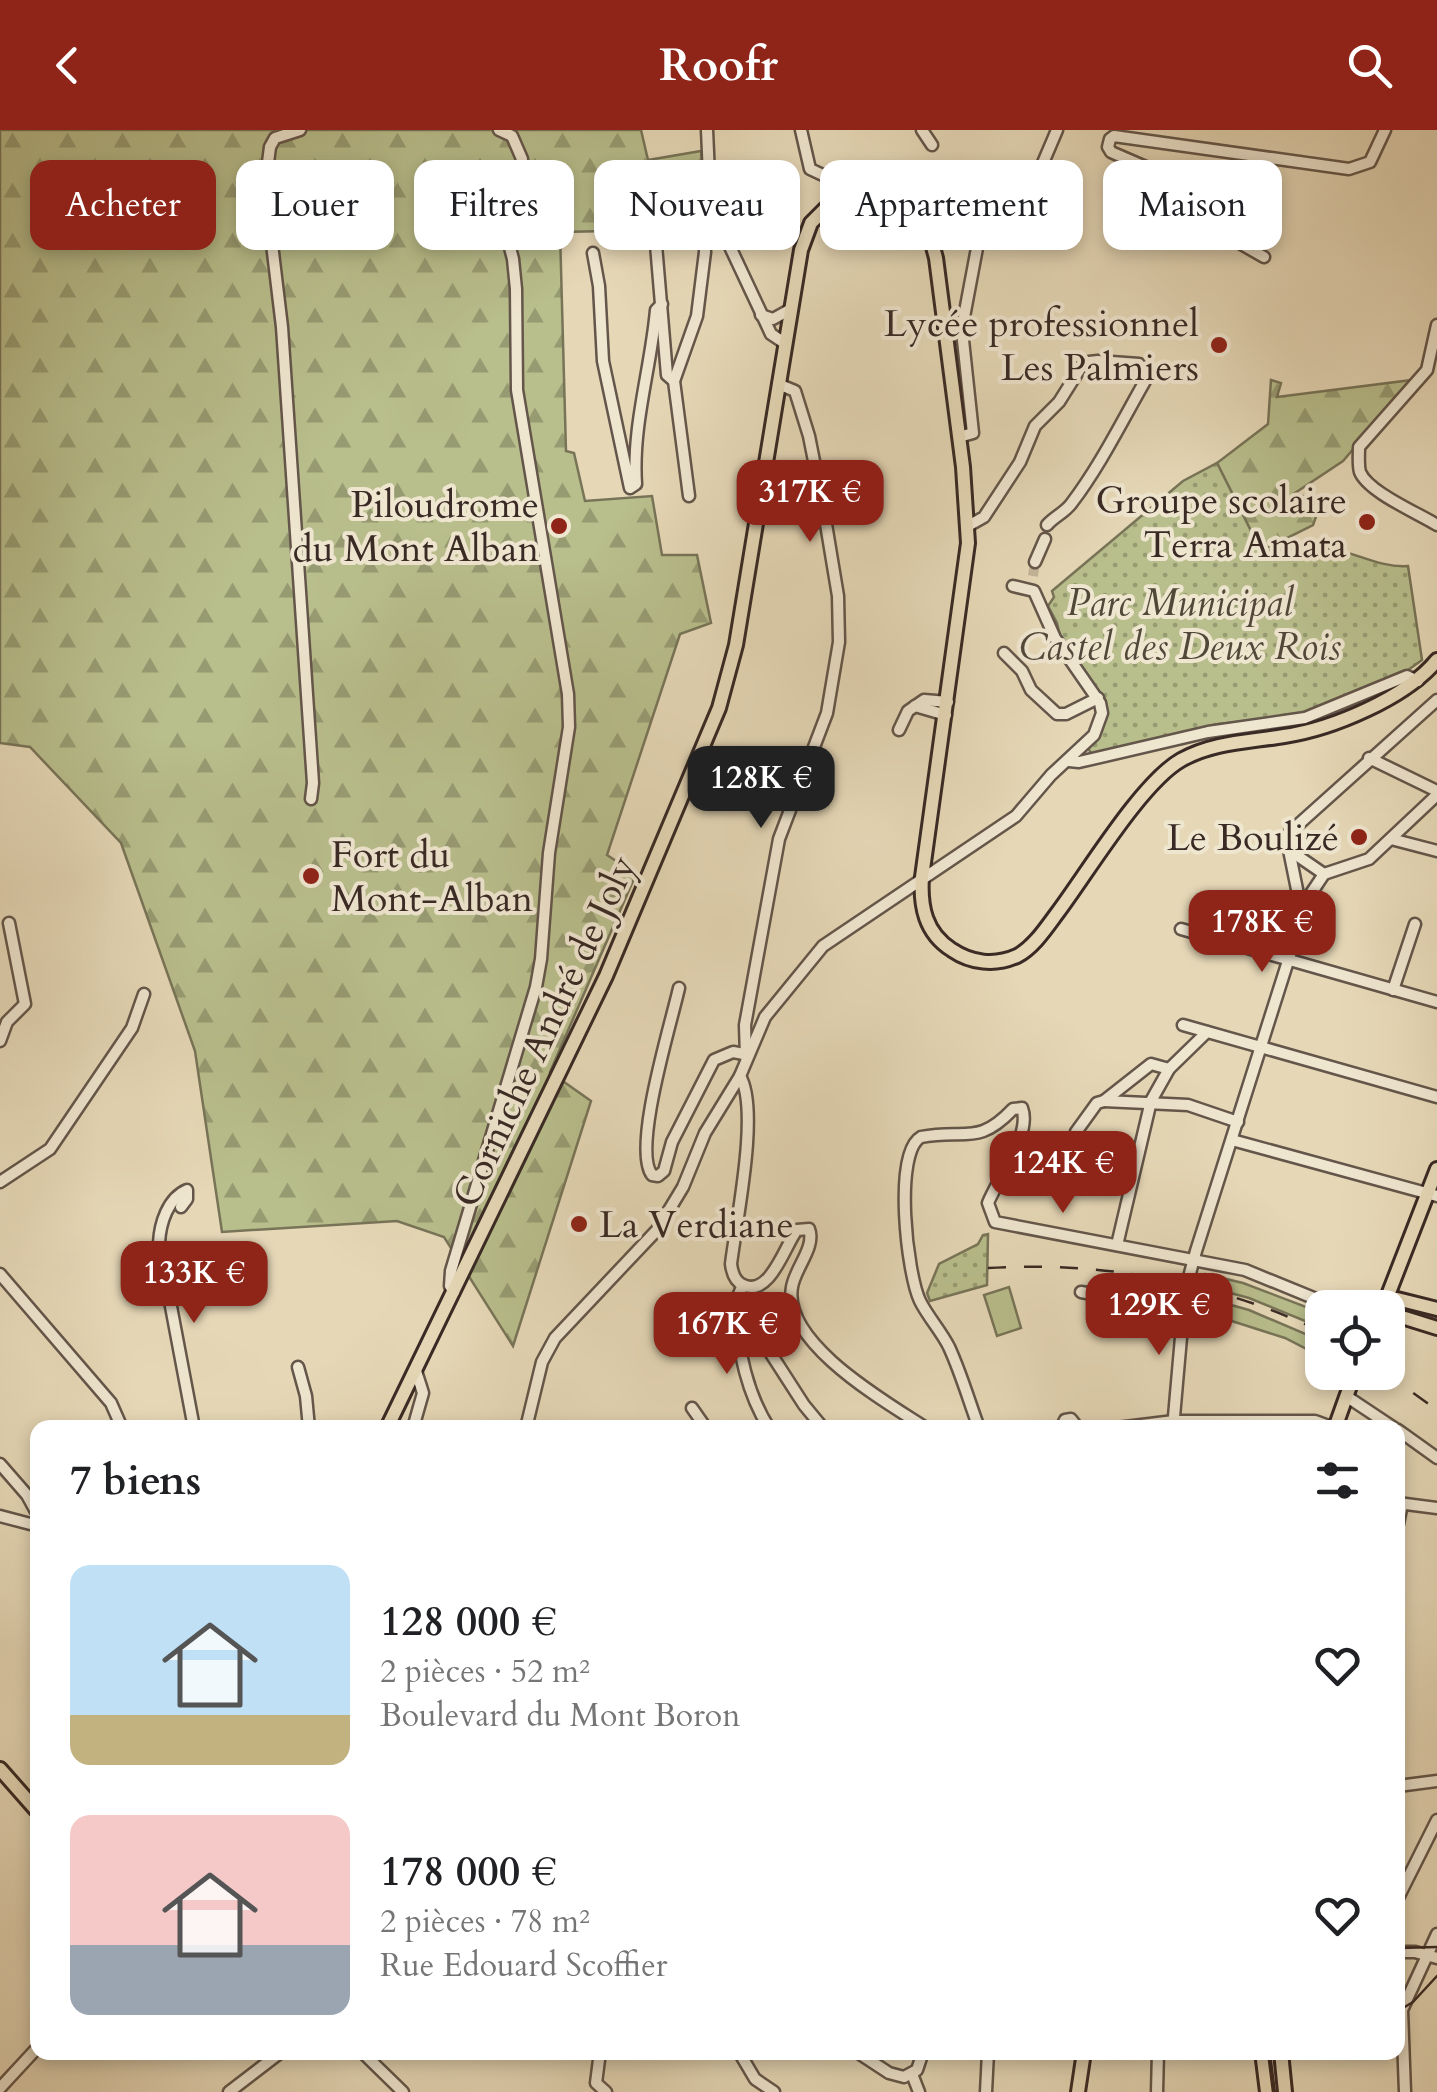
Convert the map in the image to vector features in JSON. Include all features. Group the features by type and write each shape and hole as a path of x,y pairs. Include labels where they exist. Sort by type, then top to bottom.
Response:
{"main road":[{"name":"Corniche André de Joly","path":"392,1420 615,957 719,708 736,644 801,250 811,224 820,214"},
{"path":"932,250 968,526 967,560 922,878 922,903 934,934 954,952 982,962 1018,956 1041,935 1142,798 1169,768 1214,746 1313,730 1388,699 1418,681 1437,660"},
{"path":"1390,1290 1432,1195 1437,1170"},
{"path":"1405,1300 1437,1308"},
{"path":"1405,1318 1437,1328"},
{"path":"1337,1420 1348,1390"},
{"path":"0,1770 30,1803"},
{"path":"1078,2092 1083,2060"},
{"path":"1263,2060 1267,2092"},
{"path":"1282,2060 1285,2092"}],"street":[{"path":"300,130 275,138 270,147 266,186 282,327 314,783 311,799"},
{"path":"455,1293 450,1286 452,1271 536,987 549,853 568,727 566,674 519,406 516,289 513,260 504,232 522,158 512,136 498,130"},
{"path":"707,130 708,160"},
{"path":"801,130 810,169 820,176"},
{"path":"922,130 932,144"},
{"path":"959,438 973,434 974,428 963,340 964,317 993,196 1002,188 1022,186 1038,177 1057,130"},
{"path":"1264,257 1203,222 1171,178 1112,152 1110,138 1349,169 1370,162 1385,130"},
{"path":"657,250 668,374 674,381"},
{"path":"689,496 674,381 697,316 706,250"},
{"path":"731,250 770,334 786,344"},
{"path":"593,253 603,361 630,488 636,484 636,436 655,336 656,310 662,304"},
{"path":"761,315 773,318 791,309"},
{"path":"1437,325 1426,370 1359,447 1358,460 1361,474 1370,486 1437,525"},
{"path":"968,526 984,517 1020,462 1036,426 1059,402 1081,367 1098,361 1139,364 1146,373 1145,381 1106,450 1067,509 1047,525"},
{"path":"746,1056 748,1007 779,839 827,712 839,642 838,596 809,436 794,392 778,384"},
{"path":"1034,562 1045,540"},
{"path":"528,1420 542,1362 555,1338 658,1230 705,1133 740,1076 765,1017 823,946 1016,816 1050,774 1094,736 1102,713 1098,698 1055,638 1030,581 1013,586"},
{"path":"1004,653 1022,672 1031,690 1057,714 1066,714 1098,698"},
{"path":"1069,761 1079,762 1208,732 1305,718 1407,676 1418,681"},
{"path":"899,730 908,711 924,700 947,709"},
{"path":"1302,914 1289,850 1290,832 1437,700"},
{"path":"1174,1420 1183,1310 1194,1260 1308,898 1324,874 1358,865 1437,793 1369,758"},
{"path":"1390,839 1437,851"},
{"path":"1289,850 1324,874"},
{"path":"899,893 922,903"},
{"path":"0,1041 7,1022 26,1004 9,922"},
{"path":"1393,990 1415,924"},
{"path":"1181,929 1437,1002"},
{"path":"679,988 647,1124 647,1169 652,1175 664,1171 672,1142 714,1060 733,1052 746,1056"},
{"path":"0,1182 50,1149 132,1028 144,994"},
{"path":"1183,1026 1437,1097"},
{"path":"1117,1245 1150,1105 1168,1070 1207,1032"},
{"path":"1104,1102 1151,1064 1168,1070"},
{"path":"740,1076 745,1096 745,1174 731,1264 734,1277 743,1285 764,1282 797,1230 809,1229 812,1240 790,1297 799,1324 846,1373 914,1420"},
{"path":"1059,1164 1070,1153 1076,1132 1096,1103 1188,1104 1238,1122"},
{"path":"976,1420 950,1350 917,1292 904,1202 912,1143 928,1135 986,1132 998,1126 1012,1108 1022,1108 1024,1120 1015,1148 988,1203 992,1219 999,1225 1245,1270 1305,1295"},
{"path":"1232,1140 1432,1195"},
{"path":"181,1207 188,1199 187,1190 179,1193 165,1214 159,1243 192,1420"},
{"path":"0,1274 111,1403 118,1420"},
{"path":"743,1285 737,1312 741,1351 764,1420"},
{"path":"1081,1292 1183,1310"},
{"path":"737,1312 746,1315 816,1420"},
{"path":"298,1367 308,1420"},
{"path":"414,1420 422,1388 416,1371"},
{"path":"405,1393 418,1404"},
{"path":"1346,1396 1382,1420"},
{"path":"692,1408 700,1420"},
{"path":"1405,1435 1437,1458"},
{"path":"0,1464 30,1501"},
{"path":"1405,1505 1437,1508"},
{"path":"0,1516 30,1524"},
{"path":"1405,1785 1437,1781"},
{"path":"1405,1884 1437,1820"},
{"path":"1405,2006 1431,1957 1436,1936"},
{"path":"1405,1953 1431,1957"},
{"path":"0,2088 30,2055"},
{"path":"229,2092 271,2060"},
{"path":"370,2060 402,2092"},
{"path":"599,2060 596,2084 606,2092"},
{"path":"744,2060 756,2079 774,2092"},
{"path":"870,2060 895,2076 912,2074 922,2060"},
{"path":"986,2092 988,2060"},
{"path":"1157,2092 1158,2060"},
{"path":"1402,2060 1405,2092"},
{"path":"912,2074 919,2092"}],"green space":[{"path":"0,130 641,130 648,160 594,160 594,231 574,232 574,160 414,160 414,250 560,250 566,451 574,453 585,501 652,496 662,555 697,555 711,623 680,634 607,855 636,874 550,1072 591,1101 513,1346 444,1237 397,1221 222,1232 195,1051 121,843 30,747 0,743"},
{"path":"701,151 702,160 648,160"},
{"path":"1271,380 1281,383 1277,397 1412,380 1343,461 1295,493 1321,503 1313,525 1261,551 1217,463 1268,424"},
{"name":"Parc Municipal Castel des Deux Rois","path":"1217,463 1261,551 1325,548 1408,566 1422,660 1404,673 1291,717 1218,724 1092,755 1087,746 1105,716 1061,641 1048,606 1054,597 1052,591 1183,481"},
{"path":"988,1234 987,1285 930,1301 927,1293 939,1264 978,1244"},
{"path":"1205,1274 1243,1283 1305,1307 1305,1321 1249,1298 1190,1282"},
{"path":"1009,1287 1021,1328 997,1336 984,1295"},
{"path":"1188,1293 1249,1310 1305,1334 1305,1348 1285,1338 1191,1308"}],"tunnel":[{"path":"1033,576 1035,562"}],"tram line":[{"path":"1405,1948 1437,1947"},
{"path":"1405,2007 1437,1976"},
{"path":"1269,2060 1273,2092"}],"railway":[{"path":"988,1268 1074,1268 1160,1279 1243,1300 1305,1325"},
{"path":"1405,1387 1437,1410"}],"place":[{"name":"Lycée professionnel Les Palmiers","path":"1219,345"},
{"name":"Groupe scolaire Terra Amata","path":"1367,522"},
{"name":"Piloudrome du Mont Alban","path":"559,526"},
{"name":"Le Boulizé","path":"1359,837"},
{"name":"Fort du Mont-Alban","path":"311,876"},
{"name":"La Verdiane","path":"579,1224"}]}
